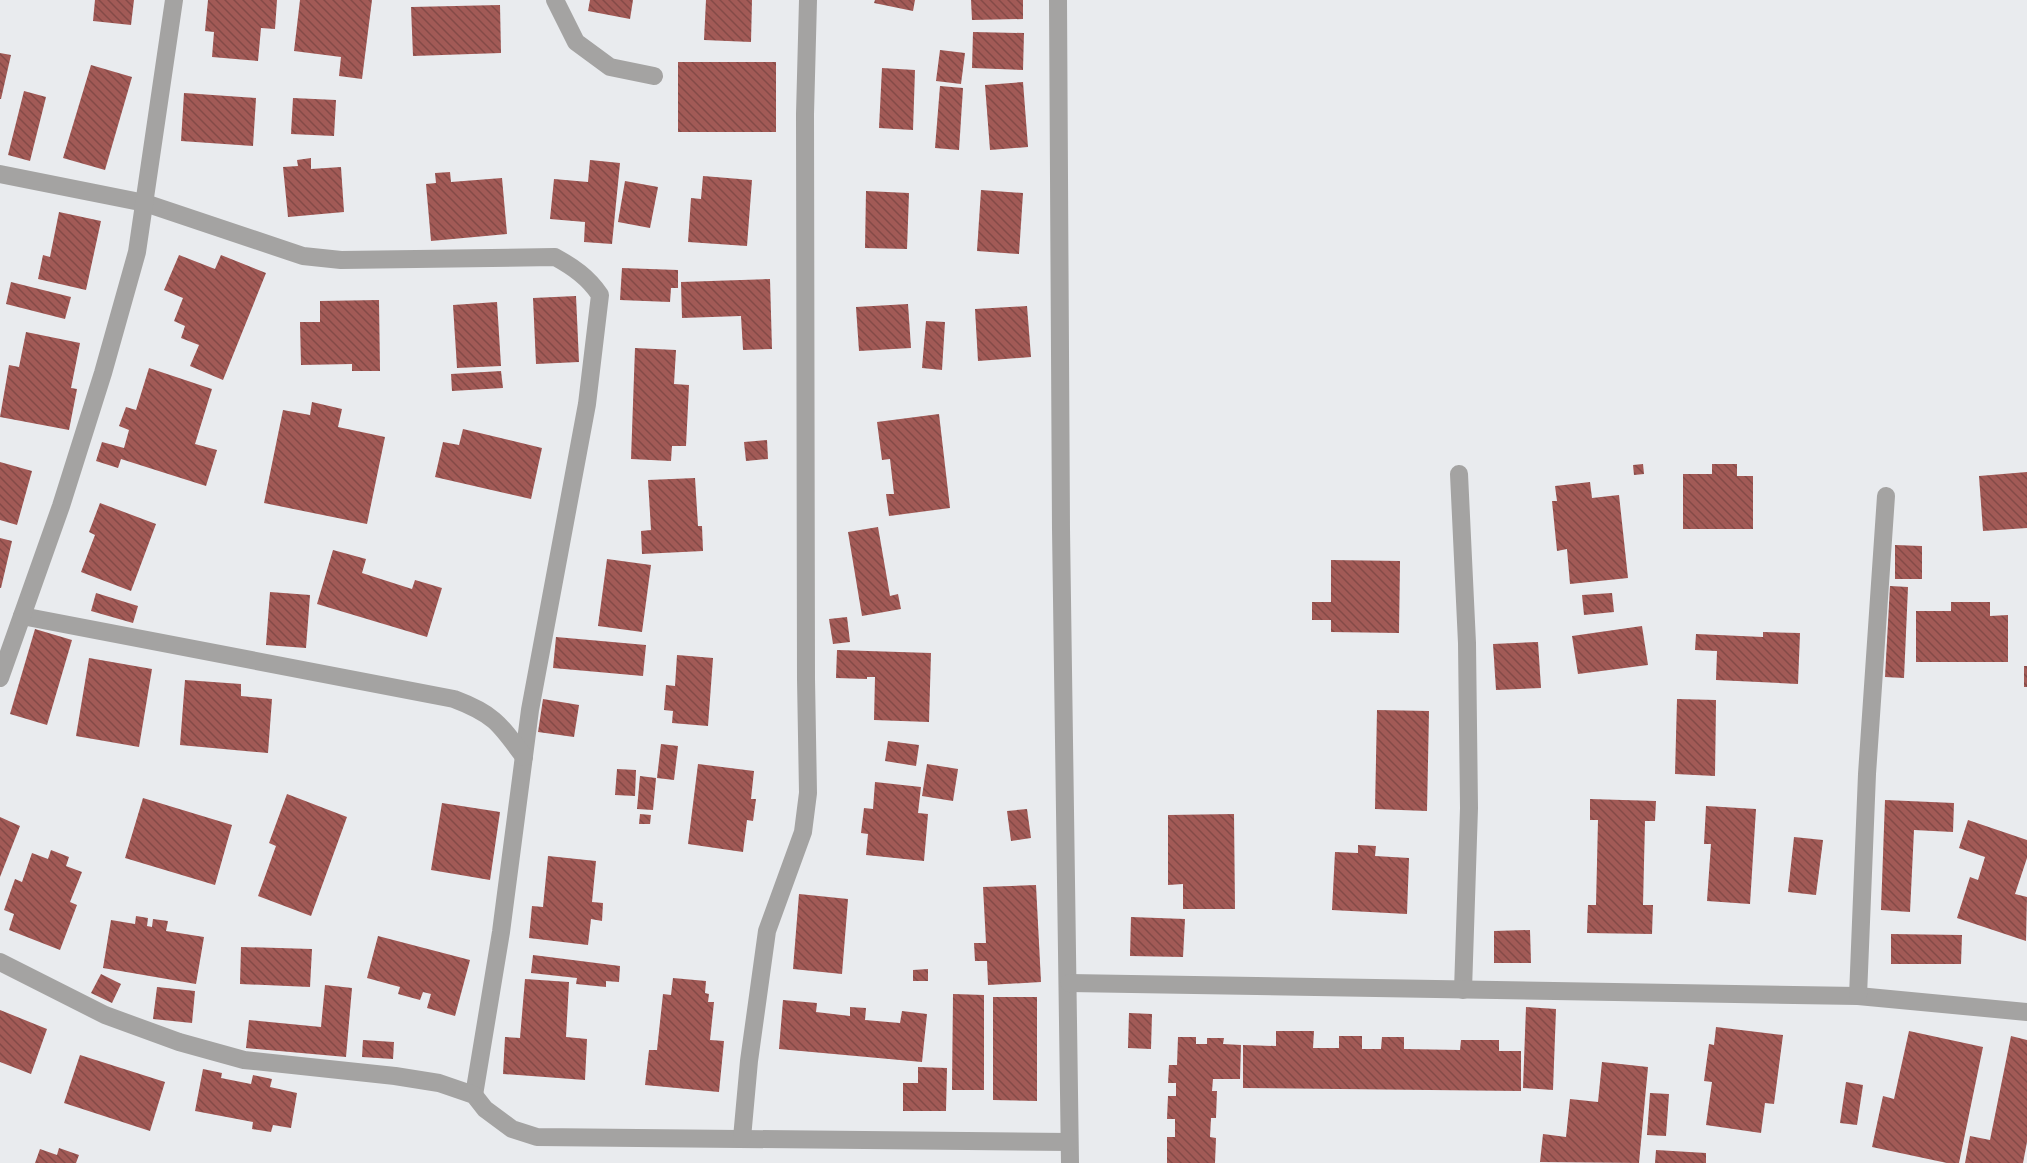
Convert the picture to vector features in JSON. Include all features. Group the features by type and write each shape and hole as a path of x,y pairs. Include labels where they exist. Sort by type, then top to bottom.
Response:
{"street":[{"path":"0,678 61,506 103,373 137,252 174,0"},
{"path":"555,0 576,42 610,67 654,76"},
{"path":"742,1138 749,1061 767,931 803,832 808,793 805,114 808,0"},
{"path":"1058,0 1060,529 1069,983 1070,1163"},
{"path":"0,174 145,203 303,256 341,260 555,257 590,280 600,295 587,404 530,710 501,932 474,1095"},
{"path":"1459,474 1467,643 1469,808 1463,990"},
{"path":"1858,996 1867,774 1886,496"},
{"path":"22,616 454,699 478,708 501,725 524,757"},
{"path":"0,962 105,1015 222,1054 244,1060 439,1083 474,1095 485,1109 512,1129 537,1137 1069,1142"},
{"path":"1069,983 1858,996 2027,1012"}],"building":[{"path":"95,0 134,0 131,25 93,21"},
{"path":"208,0 277,0 275,29 261,28 258,61 212,57 214,32 205,31"},
{"path":"300,0 372,0 362,79 339,76 341,57 294,51"},
{"path":"590,0 633,0 630,19 588,11"},
{"path":"706,0 752,0 751,42 704,40"},
{"path":"875,0 915,0 913,11 874,3"},
{"path":"971,0 1023,0 1023,19 972,20"},
{"path":"500,5 501,53 413,56 411,7"},
{"path":"973,32 1024,33 1023,70 972,68"},
{"path":"940,50 965,53 961,84 936,81"},
{"path":"0,53 11,55 1,99 0,99"},
{"path":"678,62 776,62 776,132 678,132"},
{"path":"91,65 132,77 105,170 63,158"},
{"path":"882,68 915,70 913,130 879,128"},
{"path":"1023,82 1028,147 990,150 985,85"},
{"path":"940,86 963,88 959,150 935,148"},
{"path":"24,91 46,97 30,161 8,155"},
{"path":"184,93 256,98 253,146 181,141"},
{"path":"293,98 336,100 334,136 291,134"},
{"path":"311,158 311,169 341,167 344,212 288,217 283,167 298,166 297,160"},
{"path":"590,160 620,163 612,244 584,242 585,222 550,219 554,179 588,182"},
{"path":"450,172 451,182 502,178 507,234 431,241 426,184 436,183 435,173"},
{"path":"703,176 752,180 747,246 688,242 691,198 701,199"},
{"path":"625,181 658,187 650,228 618,222"},
{"path":"981,190 1023,193 1019,254 977,251"},
{"path":"866,191 909,193 907,249 865,248"},
{"path":"59,212 101,221 86,290 38,279 43,255 50,257"},
{"path":"179,255 215,269 221,255 266,273 223,380 190,366 199,345 181,338 185,326 174,321 183,298 164,290"},
{"path":"622,268 678,270 678,288 671,288 670,302 620,300"},
{"path":"770,279 772,349 743,350 741,316 682,318 681,282"},
{"path":"11,282 71,297 65,319 6,304"},
{"path":"576,296 579,362 536,364 533,298"},
{"path":"379,300 380,371 352,371 352,364 301,365 300,322 320,322 320,301"},
{"path":"497,302 501,366 457,368 453,305"},
{"path":"908,304 911,348 859,351 856,307"},
{"path":"1027,306 1031,357 978,361 975,309"},
{"path":"926,321 945,322 942,370 922,368"},
{"path":"26,332 80,343 71,388 77,389 69,430 0,417 9,365 19,367"},
{"path":"635,348 676,350 674,384 689,385 686,446 672,446 671,461 631,459"},
{"path":"149,368 212,389 195,444 217,450 206,486 121,459 118,468 96,461 102,442 124,448 129,430 119,426 126,407 136,410"},
{"path":"501,371 503,388 452,391 451,374"},
{"path":"312,402 342,409 338,427 385,437 367,524 264,503 283,410 310,415"},
{"path":"939,414 950,508 889,516 886,494 894,494 890,459 882,460 877,422"},
{"path":"463,429 542,448 531,499 435,477 443,442 459,445"},
{"path":"767,440 768,459 746,461 744,442"},
{"path":"0,462 32,471 17,525 0,520"},
{"path":"1643,464 1644,474 1634,475 1633,465"},
{"path":"1712,464 1737,464 1737,476 1753,476 1753,529 1683,529 1683,474 1712,474"},
{"path":"2027,472 2027,528 1983,531 1979,476"},
{"path":"695,478 698,526 702,526 703,551 642,554 641,531 651,530 648,480"},
{"path":"1590,482 1592,498 1619,495 1628,578 1570,584 1567,549 1557,551 1552,501 1557,501 1555,486"},
{"path":"100,503 156,524 131,591 81,572 95,535 89,532"},
{"path":"878,527 890,596 898,594 901,609 862,616 848,532"},
{"path":"0,538 12,541 1,588 0,588"},
{"path":"1895,545 1922,546 1922,579 1895,579"},
{"path":"333,550 366,559 362,573 412,589 415,580 442,588 427,637 317,604"},
{"path":"607,559 651,565 642,632 598,626"},
{"path":"1331,560 1400,561 1399,633 1331,632 1331,620 1312,620 1312,602 1331,602"},
{"path":"1890,586 1908,587 1904,678 1885,677"},
{"path":"270,592 310,595 306,648 266,645"},
{"path":"96,593 138,606 133,623 91,611"},
{"path":"1612,593 1614,612 1584,615 1582,595"},
{"path":"1951,602 1990,602 1990,616 2008,615 2008,662 1916,662 1916,611 1951,611"},
{"path":"847,617 850,642 833,644 829,619"},
{"path":"1642,626 1648,665 1578,674 1572,636"},
{"path":"35,629 72,640 47,725 10,714"},
{"path":"1763,632 1800,633 1798,684 1716,680 1717,651 1695,650 1696,634 1763,637"},
{"path":"556,637 646,645 643,676 553,668"},
{"path":"1538,642 1541,688 1496,690 1493,644"},
{"path":"837,650 931,653 929,722 874,720 875,677 836,678"},
{"path":"677,655 713,658 708,726 672,723 673,711 664,710 666,685 675,686"},
{"path":"89,658 152,669 139,747 76,736"},
{"path":"2024,666 2027,666 2027,687 2024,687"},
{"path":"185,680 241,684 241,696 272,699 268,753 180,745"},
{"path":"543,699 579,705 574,737 538,732"},
{"path":"1677,699 1716,700 1715,776 1675,774"},
{"path":"1377,710 1429,711 1427,811 1375,809"},
{"path":"888,741 919,745 916,766 885,761"},
{"path":"661,744 678,746 674,780 657,778"},
{"path":"698,764 754,771 751,799 756,799 753,821 747,820 743,852 688,844"},
{"path":"927,764 958,769 953,801 922,796"},
{"path":"617,769 636,770 635,796 615,795"},
{"path":"640,776 656,778 653,810 637,809"},
{"path":"875,782 921,787 918,813 928,814 924,861 866,855 868,834 861,833 864,808 873,809"},
{"path":"287,794 347,817 311,916 258,896 276,846 269,843"},
{"path":"143,798 232,825 215,885 125,858"},
{"path":"1590,799 1656,801 1655,821 1645,821 1643,905 1653,905 1652,934 1587,933 1588,905 1596,905 1598,820 1590,820"},
{"path":"1885,800 1954,803 1953,832 1914,830 1910,912 1881,910"},
{"path":"442,803 500,812 490,880 431,870"},
{"path":"1706,806 1756,809 1750,904 1707,901 1711,844 1704,844"},
{"path":"1027,809 1031,838 1011,841 1007,811"},
{"path":"640,814 651,815 650,824 639,824"},
{"path":"1234,814 1235,909 1183,909 1183,884 1168,885 1168,815"},
{"path":"0,817 20,826 0,877"},
{"path":"1968,820 2027,840 2027,858 2015,894 2027,897 2026,941 1957,918 1970,877 1978,880 1985,857 1959,848"},
{"path":"1794,837 1823,840 1816,895 1788,892"},
{"path":"1358,845 1376,846 1375,856 1409,858 1407,914 1332,910 1335,852 1358,853"},
{"path":"51,850 69,857 66,866 82,872 70,902 77,905 60,950 9,930 14,914 4,910 15,879 22,882 32,853 48,859"},
{"path":"548,856 596,861 592,902 603,903 602,921 591,919 588,945 529,938 532,906 543,907"},
{"path":"1036,885 1041,982 988,985 987,961 975,961 974,943 986,943 983,887"},
{"path":"799,894 848,899 842,974 793,969"},
{"path":"136,916 148,918 147,926 152,927 153,919 168,921 166,931 204,937 196,984 103,968 111,920 135,924"},
{"path":"1131,917 1185,919 1183,957 1130,956"},
{"path":"1530,930 1531,963 1494,963 1494,931"},
{"path":"1891,934 1962,935 1961,964 1891,964"},
{"path":"378,936 470,960 455,1016 427,1008 431,994 423,992 420,1000 398,994 400,987 367,978"},
{"path":"241,947 312,949 310,987 240,984"},
{"path":"533,955 620,966 619,982 606,981 606,987 576,984 577,978 531,973"},
{"path":"928,969 928,981 913,981 913,970"},
{"path":"101,974 121,984 112,1003 91,993"},
{"path":"673,978 706,981 705,993 709,994 708,1002 714,1002 710,1040 724,1041 719,1092 645,1085 649,1050 657,1050 663,994 671,995"},
{"path":"525,979 569,982 566,1037 587,1039 585,1080 503,1074 505,1037 520,1038"},
{"path":"325,985 352,988 346,1057 246,1048 249,1020 321,1027"},
{"path":"157,987 195,991 192,1023 153,1019"},
{"path":"953,994 984,995 984,1090 952,1090"},
{"path":"993,997 1037,997 1037,1101 993,1100"},
{"path":"783,1000 817,1003 816,1012 850,1016 850,1007 866,1008 865,1020 900,1023 902,1011 927,1014 922,1062 779,1049"},
{"path":"1526,1007 1556,1009 1553,1090 1523,1088"},
{"path":"0,1010 47,1029 31,1074 0,1062"},
{"path":"1129,1013 1152,1014 1151,1049 1128,1048"},
{"path":"1716,1027 1783,1035 1774,1104 1765,1103 1761,1133 1706,1125 1712,1082 1704,1081 1709,1044 1714,1045"},
{"path":"1276,1031 1314,1031 1313,1048 1339,1048 1339,1036 1362,1036 1362,1049 1381,1049 1382,1037 1404,1037 1404,1049 1460,1050 1461,1040 1499,1040 1499,1051 1521,1051 1521,1091 1243,1088 1243,1045 1276,1046"},
{"path":"1909,1031 1983,1047 1959,1163 1947,1163 1872,1147 1883,1096 1894,1099"},
{"path":"2011,1036 2027,1040 2027,1142 2023,1163 1965,1163 1970,1136 1990,1140"},
{"path":"1178,1037 1196,1037 1196,1044 1207,1044 1207,1038 1224,1038 1223,1044 1241,1045 1240,1079 1213,1079 1212,1091 1217,1091 1216,1118 1211,1118 1210,1137 1216,1138 1215,1163 1167,1163 1167,1137 1175,1137 1175,1119 1167,1119 1168,1096 1176,1096 1176,1083 1168,1083 1169,1065 1177,1065"},
{"path":"363,1040 394,1042 393,1059 362,1057"},
{"path":"80,1055 165,1082 150,1131 64,1103"},
{"path":"1602,1062 1648,1067 1639,1163 1540,1162 1543,1134 1566,1137 1570,1099 1598,1102"},
{"path":"918,1067 947,1068 946,1111 903,1111 903,1083 918,1083"},
{"path":"203,1069 222,1073 221,1078 251,1084 253,1075 272,1079 270,1087 297,1093 291,1128 273,1125 271,1132 252,1129 253,1122 195,1111"},
{"path":"1846,1082 1863,1085 1857,1125 1840,1123"},
{"path":"1650,1093 1669,1094 1666,1136 1647,1135"},
{"path":"59,1148 79,1155 76,1163 35,1163 40,1149 57,1155"},
{"path":"1656,1150 1706,1153 1706,1163 1655,1163"}]}
